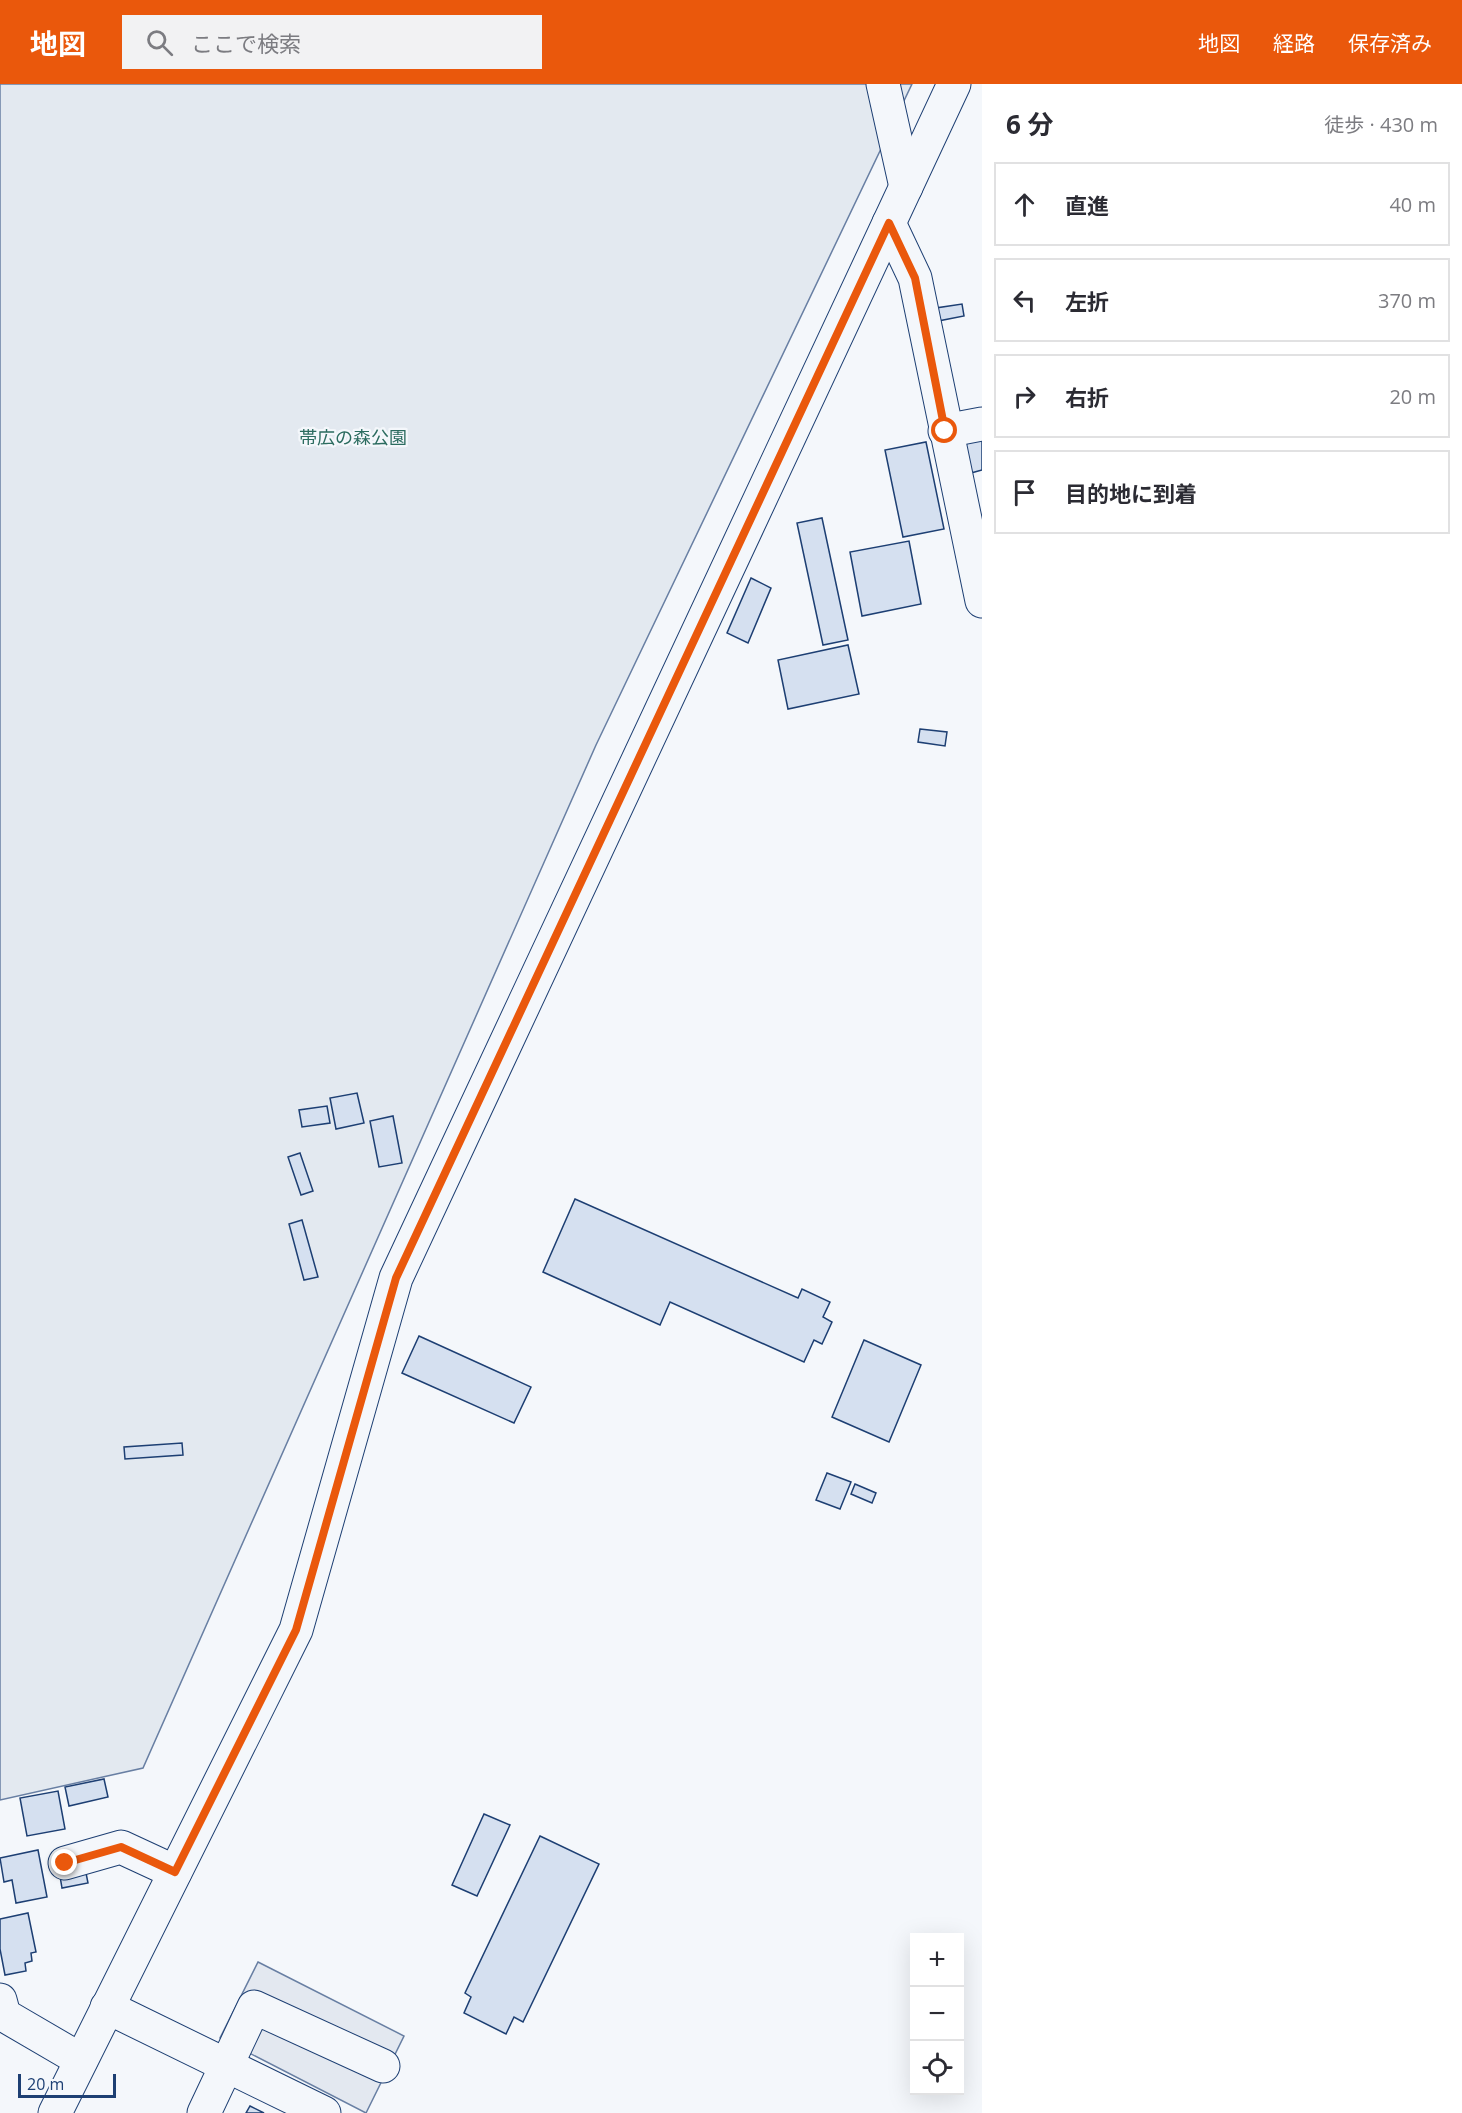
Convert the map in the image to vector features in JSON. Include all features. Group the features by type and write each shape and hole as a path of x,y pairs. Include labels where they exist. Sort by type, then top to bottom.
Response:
{"street":[{"path":"883,84 906,187"},
{"path":"55,2113 296,1630 396,1278 954,84"},
{"path":"889,223 915,278 982,600"},
{"path":"945,431 982,424"},
{"path":"65,1863 121,1847 175,1872"},
{"path":"0,2000 4,2015 81,2060"},
{"path":"106,2007 324,2113"},
{"path":"204,2113 254,2007 383,2066"}],"green space":[{"name":"帯広の森公園","path":"0,84 912,84 596,745 143,1768 0,1800"}],"shaded area":[{"path":"258,1962 404,2036 366,2113 220,2038"}],"building":[{"path":"962,304 964,316 938,321 936,308"},
{"path":"982,439 982,470 971,473 964,443"},
{"path":"926,442 944,529 903,537 885,450"},
{"path":"822,518 848,640 823,645 797,523"},
{"path":"909,541 921,604 862,616 850,552"},
{"path":"751,578 771,588 748,643 727,633"},
{"path":"848,645 859,694 788,709 778,660"},
{"path":"920,729 947,732 945,746 918,742"},
{"path":"357,1093 364,1123 336,1129 330,1098"},
{"path":"327,1106 330,1123 302,1127 299,1110"},
{"path":"393,1116 402,1163 379,1167 370,1121"},
{"path":"300,1153 313,1191 301,1195 288,1157"},
{"path":"575,1199 798,1298 802,1289 830,1302 823,1317 832,1322 822,1344 814,1340 804,1362 670,1302 660,1325 543,1272"},
{"path":"302,1220 318,1277 304,1280 289,1224"},
{"path":"419,1336 531,1387 514,1423 402,1373"},
{"path":"864,1340 921,1365 889,1442 832,1417"},
{"path":"182,1443 183,1455 125,1459 124,1447"},
{"path":"827,1473 851,1482 840,1509 816,1500"},
{"path":"855,1484 876,1493 872,1503 851,1494"},
{"path":"104,1779 108,1797 69,1806 65,1787"},
{"path":"58,1791 65,1829 27,1836 20,1798"},
{"path":"484,1814 510,1825 477,1896 452,1885"},
{"path":"540,1836 599,1864 523,2022 514,2017 506,2034 464,2013 471,1997 465,1993"},
{"path":"38,1850 47,1897 16,1903 12,1880 4,1882 0,1858"},
{"path":"82,1853 88,1883 62,1888 57,1858"},
{"path":"28,1913 36,1952 31,1953 32,1961 25,1963 26,1971 5,1975 0,1949 0,1919"},
{"path":"250,2106 264,2113 246,2113"}],"route":[{"path":"65,1863 121,1847 175,1872 296,1630 396,1278 889,223 915,278 945,431"}]}
